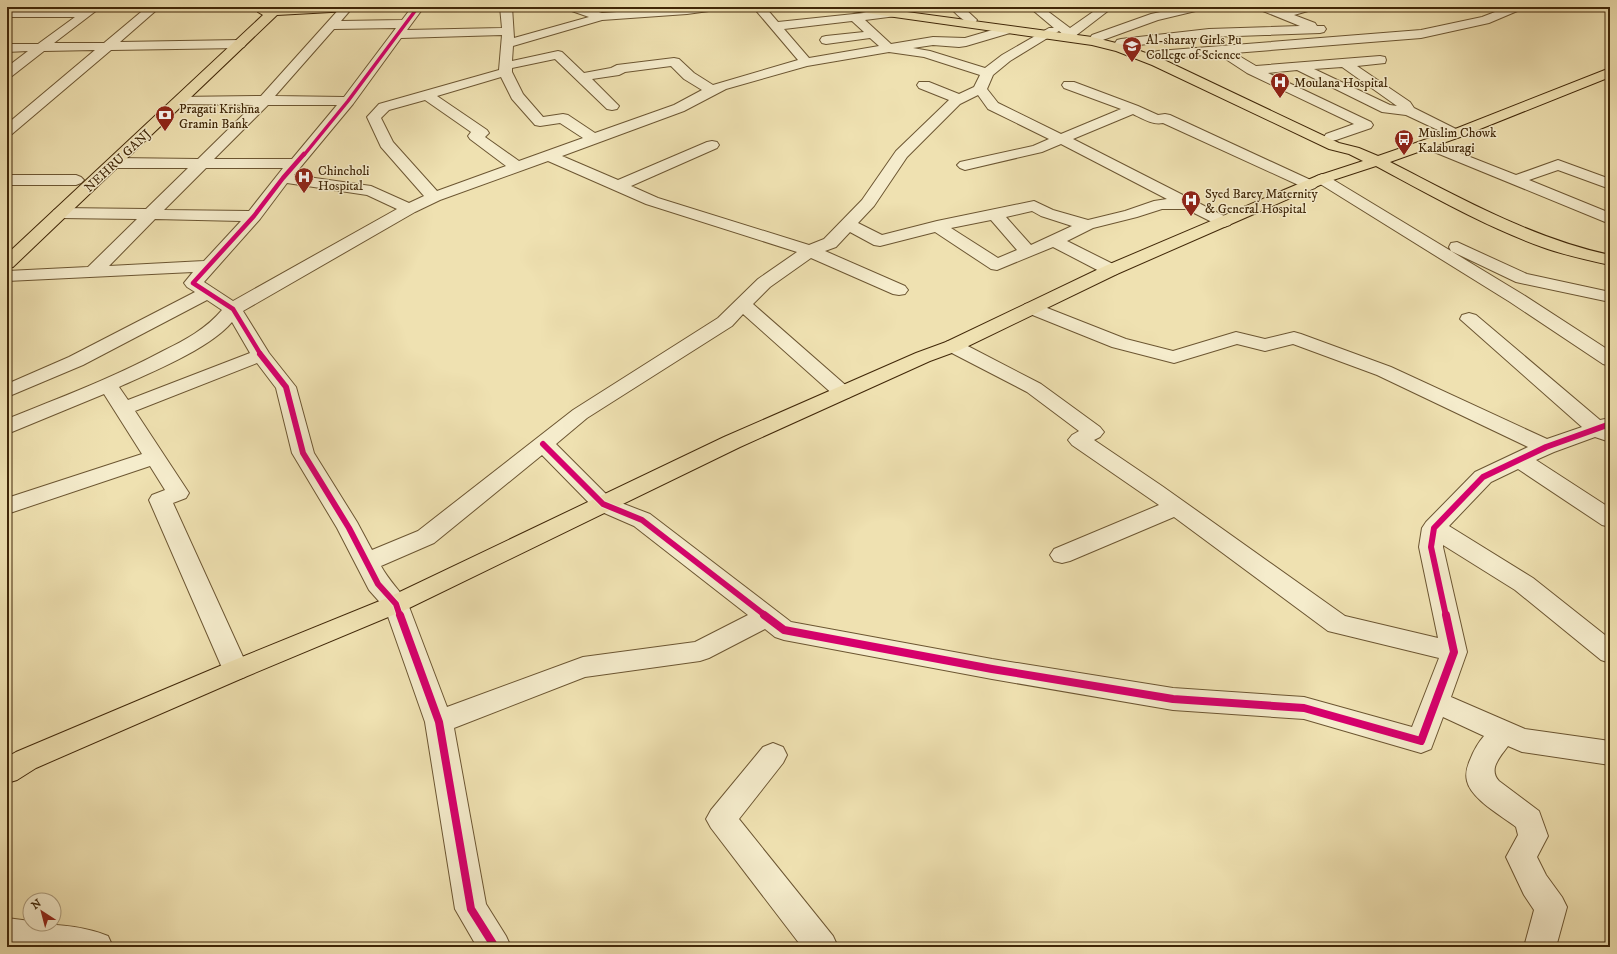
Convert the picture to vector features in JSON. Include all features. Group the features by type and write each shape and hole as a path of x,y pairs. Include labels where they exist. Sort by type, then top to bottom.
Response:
{"main road":[{"path":"269,9 297,7"},
{"path":"269,9 367,7"},
{"path":"844,7 1006,30 1070,34 1121,43 1158,55 1330,137 1354,151 1377,161 1523,235 1561,249 1610,260"},
{"path":"878,7 1050,33 1092,41 1133,52 1158,62 1334,146 1354,151"},
{"name":"NEHRU GANJ","path":"59,196 223,44 269,9"},
{"name":"NEHRU GANJ","path":"7,263 240,44 269,9"},
{"path":"7,771 26,760 236,670 396,604 732,442 923,357 953,346 1111,270 1316,182 1455,134 1610,72"}],"street":[{"path":"7,131 154,7"},
{"path":"506,7 507,38 505,69 517,96 540,122 563,118 594,139"},
{"path":"570,7 601,17"},
{"path":"331,24 407,22 507,38 601,17 687,11 716,7"},
{"path":"760,7 806,62"},
{"path":"956,7 971,20"},
{"path":"1035,7 1070,34 1107,7"},
{"path":"1096,38 1155,17 1200,7"},
{"path":"1262,7 1349,41"},
{"path":"1283,15 1311,7"},
{"path":"1158,55 1349,41 1421,34 1485,20 1518,7"},
{"path":"94,271 264,101 346,8"},
{"path":"7,13 91,10"},
{"path":"7,73 91,10"},
{"path":"775,26 892,14"},
{"path":"856,17 888,48 926,54 987,73"},
{"path":"407,22 348,101 289,171 254,216 193,283 233,309 261,354 286,387 303,453 349,528 378,584 396,604 439,722 471,909 495,947"},
{"path":"1121,43 1209,33 1320,29"},
{"path":"7,427 152,365 204,337 221,323 233,309 409,209 434,197 679,108 711,90 722,86 806,62 938,40 959,43 1006,30"},
{"path":"367,562 426,537 580,414 725,322 764,283 810,251 830,243 868,203 901,154 955,101 980,89 987,73 1006,58 1050,33"},
{"path":"826,40 874,34"},
{"path":"7,48 240,44"},
{"path":"1220,50 1252,70 1366,125 1330,137"},
{"path":"434,197 386,144 374,117 384,107 427,95 505,69 558,55 612,106"},
{"path":"1252,70 1380,60"},
{"path":"583,77 619,71 617,69 674,62 689,76 711,90"},
{"path":"1345,63 1405,105 1409,111"},
{"path":"1299,66 1387,109 1409,111 1455,134"},
{"path":"924,85 959,99"},
{"path":"1069,85 1133,109 1156,120 1165,118 1316,182 1403,229 1516,298 1610,360"},
{"path":"980,89 993,106 1062,139 1224,222"},
{"path":"427,95 482,133 475,136 517,167"},
{"path":"181,100 348,101"},
{"path":"965,165 1024,153 1062,139 1133,109"},
{"path":"1427,144 1610,219"},
{"path":"617,186 712,145"},
{"path":"548,155 652,201 810,251 899,290"},
{"path":"115,163 201,163 289,171 371,190 409,209"},
{"path":"1516,180 1558,165 1610,184"},
{"path":"7,180 76,180"},
{"path":"937,226 997,265 1088,225 1131,214 1160,204 1189,204"},
{"path":"848,224 880,241 937,226 1034,206 1047,213 1088,225"},
{"path":"60,213 254,216"},
{"path":"994,214 1028,252"},
{"path":"1403,229 1413,226 1522,278 1610,298"},
{"path":"1054,240 1111,270"},
{"path":"7,276 208,266"},
{"path":"7,390 76,361 208,293"},
{"path":"743,304 843,393"},
{"path":"1031,308 1119,343 1174,357 1236,338 1265,345 1294,338 1384,371 1546,447"},
{"path":"1469,320 1606,429"},
{"path":"953,346 1034,388 1093,432 1079,440 1176,507 1337,624 1454,652"},
{"path":"124,409 261,354"},
{"path":"108,385 178,493 160,500 236,670"},
{"path":"543,444 603,504 642,520 784,630 992,669 1173,699 1304,708 1421,740 1454,652 1431,547 1434,528 1484,477 1546,447 1606,429"},
{"path":"7,506 154,457"},
{"path":"1520,460 1610,520"},
{"path":"1062,555 1176,507"},
{"path":"1434,528 1524,584 1610,653"},
{"path":"439,722 583,667 700,651 766,616"},
{"path":"1436,702 1522,740 1610,753"},
{"path":"1504,732 1487,752 1480,770 1481,781 1489,790 1529,820 1533,836 1521,857 1535,885 1551,907 1540,947"},
{"path":"773,755 721,819 822,947"},
{"path":"7,933 98,947"}],"cycle path":[{"path":"418,7 348,101 283,178 254,216 193,283 233,309 261,355 286,387 303,453 349,528 378,584 396,604 439,722 471,909 495,947"},
{"path":"543,444 603,504 642,520 784,630 992,669 1173,699 1304,708 1421,741 1454,652 1431,547 1434,528 1483,477 1546,447 1610,424"}],"place":[{"name":"Al-sharay Girls Pu College of Science","path":"1132,63"},
{"name":"Moulana Hospital","path":"1280,99"},
{"name":"Pragati Krishna Gramin Bank","path":"165,132"},
{"name":"Muslim Chowk Kalaburagi","path":"1404,156"},
{"name":"Chincholi Hospital","path":"304,194"},
{"name":"Syed Barey Maternity & General Hospital","path":"1191,217"}]}
